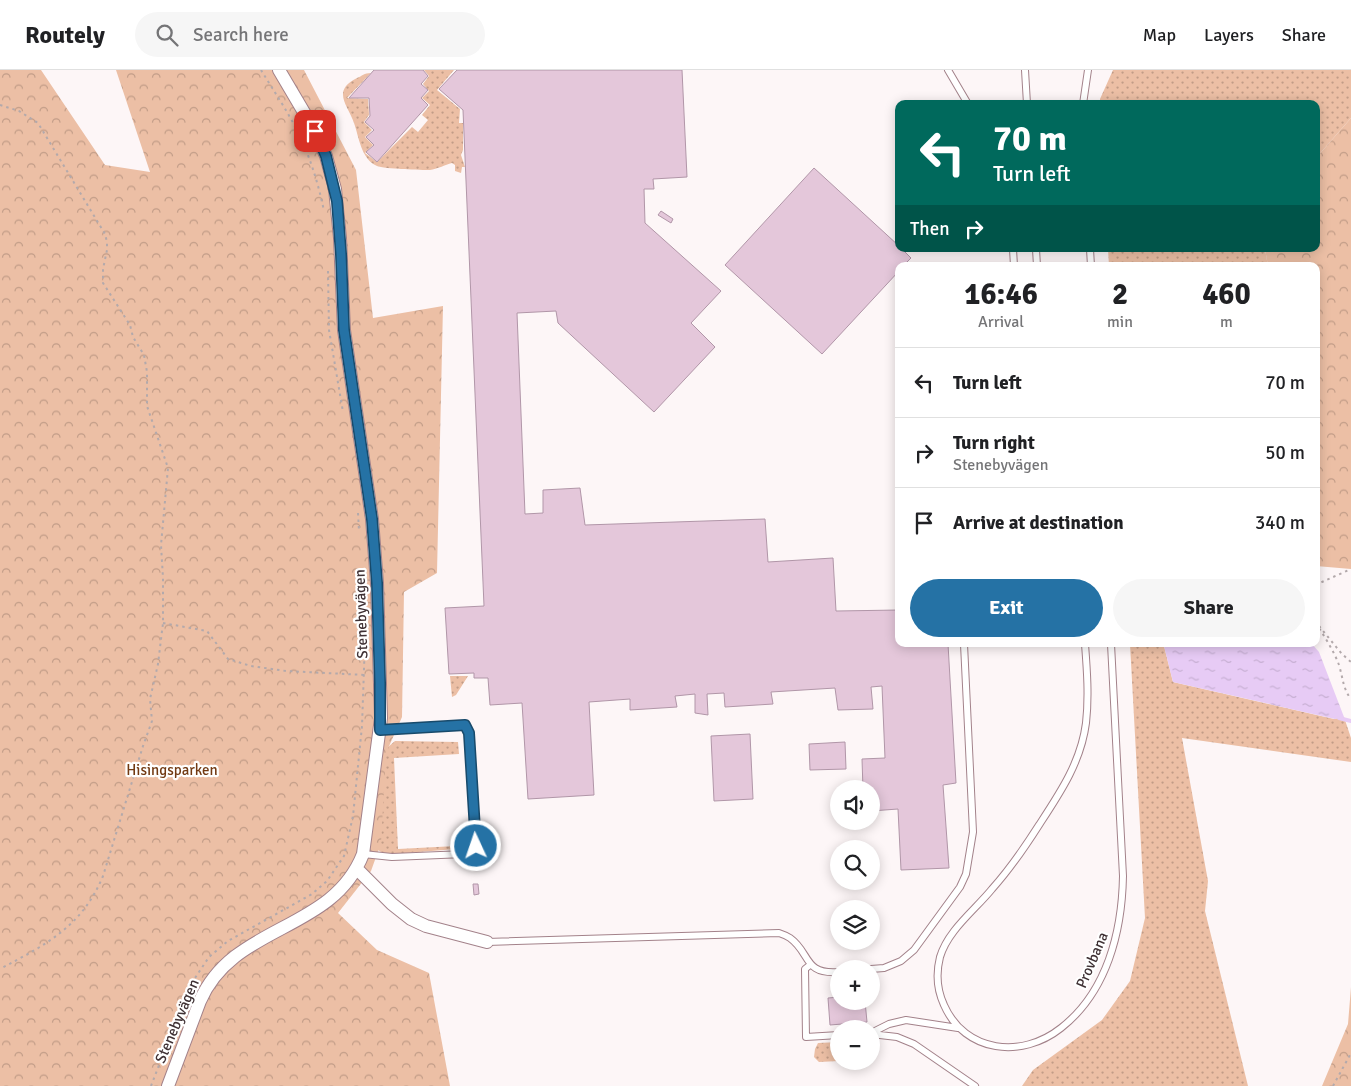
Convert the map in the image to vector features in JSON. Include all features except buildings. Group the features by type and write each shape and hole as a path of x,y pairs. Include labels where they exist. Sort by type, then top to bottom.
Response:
{"street":[{"name":"Stenebyvägen","path":"168,1086 204,990 216,973 241,951 325,904 341,889 357,868 363,854 380,730 380,649 375,551 365,467 344,330 341,246 337,201 332,177 322,148 298,100 279,70"},
{"path":"357,868 392,904 411,919 426,926 488,942"}],"lane":[{"path":"948,70 966,100"},
{"path":"1025,70 1027,100"},
{"path":"1084,100 1088,70"},
{"path":"880,968 901,961 914,950 960,887 966,874 973,832 964,647"},
{"name":"Provbana","path":"1085,647 1086,724 1075,765 1068,780 1026,845 1003,876 951,934 940,957 939,993 946,1011 958,1028 968,1037 981,1043 1000,1047 1021,1046 1047,1038 1067,1024 1085,1004 1108,961 1120,922 1122,891 1112,647"},
{"path":"363,854 392,857 465,854 476,846 469,733 465,725 380,730"},
{"path":"488,942 779,933 790,938 800,948 810,965 820,971 830,972"},
{"path":"810,965 805,969 806,1037 830,1036"},
{"path":"880,1028 906,1020 958,1028"},
{"path":"880,1035 914,1044 976,1086"}],"path":[{"path":"261,70 303,141 317,184 325,218"},
{"path":"0,105 19,111 38,123 101,227 107,242 103,269 104,283 130,325 133,336 144,355 148,372 147,406 168,468 161,545 164,578 163,623 158,664 150,699 152,721 103,876 96,894 70,925 51,941 0,969"},
{"path":"328,270 329,330 342,412"},
{"path":"357,510 360,538"},
{"path":"1320,583 1351,569"},
{"path":"163,623 207,631 228,659 251,666 286,671 365,675"},
{"path":"1320,628 1351,662"},
{"path":"1320,630 1339,665 1346,693 1351,699"},
{"path":"152,1086 189,987 209,958 228,941 312,894 327,881 344,856 352,816 362,726 365,636"},
{"path":"1333,1086 1351,1053"}],"green space":[{"name":"Hisingsparken","path":"0,70 41,70 105,165 150,172 116,70 304,70 356,170 373,318 443,306 437,573 404,592 402,717 386,753 381,843 371,871 338,913 377,950 429,973 450,1086 0,1086"},
{"path":"424,70 454,70 437,90 460,109 459,123 463,123 463,150 461,155 465,167 462,167 461,173 455,171 455,165 452,163 430,170 395,169 377,166 364,153 354,123 345,104 343,93 349,83 365,74 371,73 347,98 368,99 369,115 364,122 372,130 365,137 373,145 365,153 377,162 412,127 418,132 428,120 422,115 430,105 422,98 429,91 423,84 429,76"},
{"path":"1113,70 1351,70 1351,118 1320,153 1320,100 1100,99"},
{"path":"1351,118 1351,569 1320,566 1320,262 1267,262 1266,252 1320,252 1320,153"},
{"path":"1108,252 1266,252 1267,262 1109,262"},
{"path":"1130,647 1164,647 1173,682 1334,719 1344,717 1351,738 1351,762 1182,738 1208,881 1205,911 1248,1086 1022,1086 1033,1070 1102,1020 1130,981 1145,918"},
{"path":"450,676 468,676 456,695 452,697"},
{"path":"395,741 458,742 459,754 394,758 398,849 456,846 456,838 461,838 456,849 394,854 384,854 378,850 384,753"},
{"path":"1351,987 1351,1086 1322,1086 1348,1024"},
{"path":"830,1042 830,1061 819,1062 814,1057 818,1043"}],"water":[{"path":"1164,647 1315,647 1319,652 1344,717 1335,719 1173,682"}],"waterway":[{"path":"1339,718 1351,721"}],"route":[{"path":"315,131 326,156 337,201 344,330 372,519 377,583 380,730 465,725 469,733 476,846"}]}
